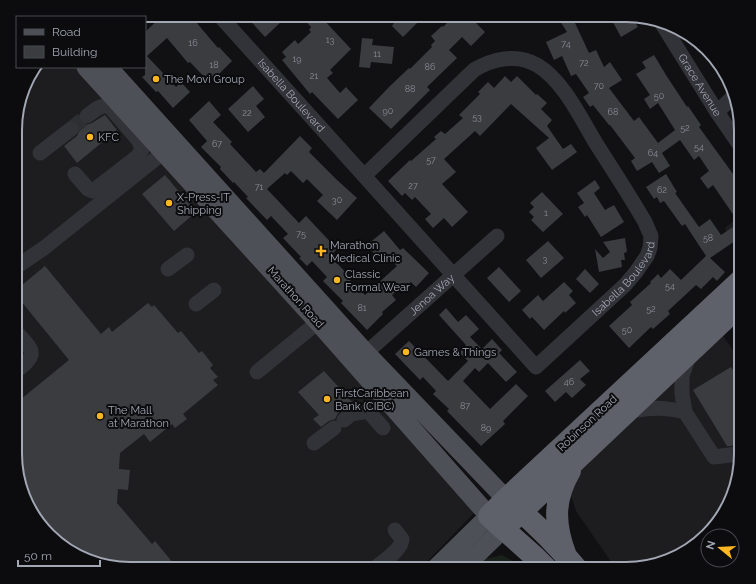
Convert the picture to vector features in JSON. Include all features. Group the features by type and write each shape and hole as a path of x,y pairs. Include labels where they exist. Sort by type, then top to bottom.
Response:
{"highway":[{"name":"Robinson Road","path":"496,522 734,287"},
{"name":"Robinson Road","path":"514,505 535,499 734,310"},
{"path":"571,562 558,534 557,508 563,484 585,450"},
{"path":"514,505 571,562"},
{"path":"496,522 540,562"}],"main road":[{"name":"Marathon Road","path":"87,68 318,322 496,522"},
{"name":"Marathon Road","path":"109,68 366,353 514,505"},
{"name":"Robinson Road","path":"444,562 496,522"},
{"name":"Robinson Road","path":"467,562 496,522"}],"street":[{"name":"Isabella Boulevard","path":"225,22 536,367 625,285 647,256 650,248 650,236 645,222 563,90 542,68 530,62 506,59 496,60 484,64 467,76 364,176"},
{"name":"Grace Avenue","path":"667,30 734,136"},
{"path":"718,112 730,100"},
{"path":"75,174 88,188 93,191 137,157 142,150 139,141 110,107 105,105 101,106 87,116"},
{"path":"40,153 71,129"},
{"path":"22,263 44,248 88,211 107,198 164,152"},
{"name":"Jenoa Way","path":"366,353 497,236"},
{"path":"168,269 187,255"},
{"path":"196,304 214,290"},
{"path":"257,372 318,322"},
{"path":"22,339 32,352 30,359 22,366"},
{"path":"686,355 688,359 682,376 682,394 685,412 714,457 734,454"},
{"path":"633,406 637,410 668,408 685,412"},
{"path":"314,442 351,414 368,411 383,428"},
{"path":"382,562 401,545 402,539 395,530"}],"shaded area":[{"path":"42,68 89,68 480,507 427,562 123,562 102,558 76,548 59,535 44,520 30,495 22,461 22,130 23,116 28,95 36,76"},
{"path":"734,221 734,245 725,228"},
{"path":"722,334 734,352 734,461 726,495 712,520 704,528 700,528 700,532 692,540 674,551 640,561 611,562 576,511 567,483"},
{"path":"502,555 514,562 483,562 486,559"}],"building":[{"path":"156,22 196,22 218,48 219,47 232,61 210,83 190,62 188,63 167,38 147,56 176,87 181,82 190,92 173,108 158,91 156,92 142,77 145,75 146,68 146,31"},
{"path":"251,22 281,22 265,37"},
{"path":"306,22 326,22 351,49 330,70 333,73 327,78 340,93 346,87 358,100 338,119 312,92 310,94 282,60 286,57 282,52 295,40 298,44 311,32 309,30 311,27"},
{"path":"393,22 418,22 403,37 392,26 394,23"},
{"path":"448,22 475,22 485,32 471,46 462,37 449,50 457,58 427,87 430,90 391,129 369,108 432,47 431,45 435,41 431,36 442,26 443,27"},
{"path":"561,22 576,22 575,23 589,53 596,50 604,67 610,62 622,80 609,88 634,121 639,117 658,143 675,130 658,103 650,109 644,99 650,95 636,74 646,68 642,62 654,55 687,107 688,106 701,125 699,127 734,175 734,216 713,185 708,189 700,178 709,171 699,156 694,160 680,140 662,153 670,166 659,173 652,162 637,171 631,161 635,158 593,105 590,107 583,97 589,93 576,74 571,76 562,56 554,60 546,42 567,32"},
{"path":"613,22 635,22 638,27 621,37"},
{"path":"362,38 373,39 372,45 394,47 392,64 371,62 370,68 359,67"},
{"path":"505,76 511,82 517,76 536,95 537,94 547,103 541,109 552,120 547,126 563,149 571,144 577,152 552,170 536,148 549,138 511,104 480,136 475,131 444,159 456,172 442,184 468,212 452,227 444,218 433,228 425,219 431,214 415,197 412,200 405,193 402,196 388,181 410,160 411,161 436,139 434,137 441,131 445,134 463,118 459,115 480,94 478,92 488,82 494,88"},
{"path":"253,86 264,99 256,106 265,117 248,132 228,109"},
{"path":"209,101 221,115 213,122 232,142 230,144 256,172 260,169 264,173 300,136 312,148 309,152 357,198 337,220 317,201 323,195 307,179 303,183 291,171 287,175 285,173 267,189 299,223 306,216 337,249 333,253 336,257 333,259 351,278 350,280 365,295 397,266 385,254 379,259 367,245 384,231 400,250 403,248 429,273 416,287 411,282 407,286 405,283 392,295 396,300 382,312 383,314 367,330 341,303 343,301 323,281 327,277 312,261 307,266 299,258 301,257 283,238 288,234 271,216 267,220 246,198 248,197 220,169 221,167 201,147 207,141 189,120"},
{"name":"KFC","path":"105,115 117,130 77,163 64,146 77,136 80,129"},
{"path":"666,174 677,192 675,193 699,227 710,219 721,235 734,226 734,242 710,258 725,272 717,281 713,277 701,289 696,285 668,311 670,314 653,329 651,327 629,348 609,326 632,305 630,302 651,283 650,282 658,274 661,278 670,269 681,280 706,256 685,224 682,226 664,201 660,203 657,197 654,199 646,187"},
{"name":"X-Press-IT Shipping","path":"165,175 196,212 174,231 142,194"},
{"path":"595,180 600,188 594,193 605,210 614,205 624,222 601,237 587,215 585,217 578,207 584,203 577,193"},
{"path":"542,192 563,214 543,232 531,220 534,217 529,212 534,207 530,203"},
{"path":"625,238 627,252 624,253 625,260 621,260 622,267 599,272 595,249 603,258 610,252 603,242"},
{"path":"548,241 564,258 541,278 526,260"},
{"name":"The Mall at Marathon","path":"45,266 101,334 109,327 112,332 148,303 152,307 154,305 178,333 181,331 199,353 202,351 213,365 210,368 218,377 213,380 218,385 183,414 187,419 175,428 172,424 150,442 144,434 120,453 119,469 130,470 128,490 118,489 117,503 152,544 155,541 172,562 123,562 89,554 76,548 59,535 44,520 36,508 26,482 22,461 22,398 69,360 22,302 22,285"},
{"path":"499,267 521,291 509,302 487,278"},
{"path":"585,269 599,284 590,293 576,279"},
{"path":"564,282 573,291 569,295 576,303 565,313 564,311 544,330 532,317 530,319 522,310 538,295 543,301"},
{"path":"446,308 458,322 466,315 479,329 470,337 482,349 492,339 502,350 499,353 517,372 506,382 488,363 479,372 475,368 463,381 490,409 516,384 528,396 503,421 505,424 481,446 447,411 449,409 433,394 436,391 423,377 420,380 395,354 409,341 448,381 468,361 459,352 466,345 439,315"},
{"path":"580,360 590,371 580,379 586,385 572,398 566,392 555,402 545,391"},
{"path":"731,367 734,372 734,445 727,446 693,390"},
{"name":"FirstCaribbean Bank (CIBC)","path":"324,371 354,404 345,407 338,413 335,419 329,421 321,427 313,419 319,415 298,392"}],"tunnel":[{"path":"71,129 87,116"}],"place":[{"name":"The Movi Group","path":"156,79"},
{"name":"KFC","path":"90,137"},
{"name":"X-Press-IT Shipping","path":"169,203"},
{"name":"Marathon Medical Clinic","path":"321,251"},
{"name":"Classic Formal Wear","path":"337,280"},
{"name":"Games & Things","path":"406,352"},
{"name":"FirstCaribbean Bank (CIBC)","path":"327,399"},
{"name":"The Mall at Marathon","path":"100,416"}]}
